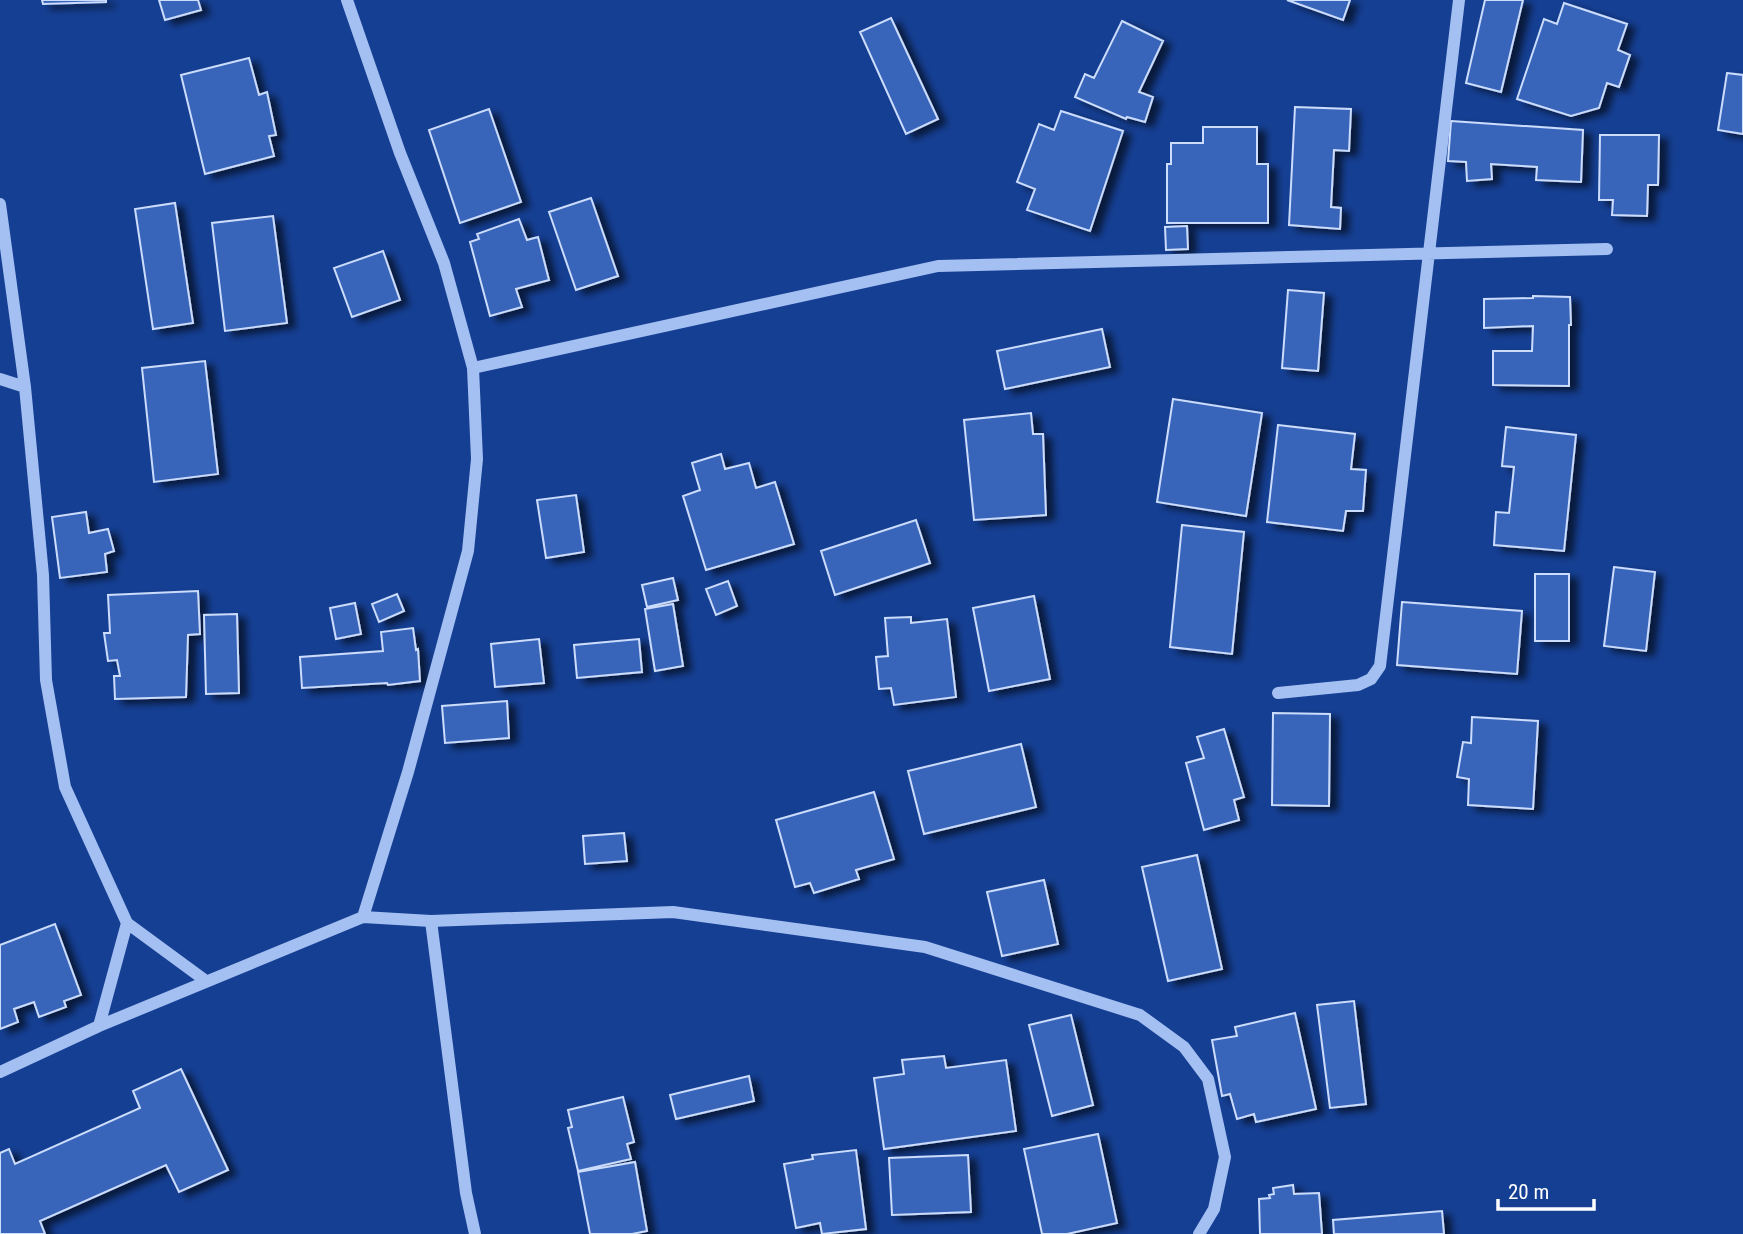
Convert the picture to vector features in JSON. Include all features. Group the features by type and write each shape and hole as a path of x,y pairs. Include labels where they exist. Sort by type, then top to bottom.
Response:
{"street":[{"path":"347,0 400,153 444,263 473,368 477,459 468,551 408,772 363,917"},
{"path":"1278,693 1358,685 1371,679 1380,666 1459,0"},
{"path":"0,204 25,387 43,575 46,680 65,787 127,923 206,981"},
{"path":"473,368 938,266 1607,248"},
{"path":"0,379 25,387"},
{"path":"0,1072 99,1026 363,917 431,921 673,912 925,947 1140,1015 1184,1047 1208,1079 1225,1157 1214,1209 1199,1234"},
{"path":"431,921 466,1194 475,1234"},
{"path":"99,1026 127,923"}],"building":[{"path":"42,0 106,0 106,2 43,4"},
{"path":"159,0 198,0 201,10 165,20"},
{"path":"1287,0 1350,0 1343,20"},
{"path":"1485,0 1523,0 1501,92 1466,83"},
{"path":"1564,3 1627,24 1618,50 1630,55 1619,87 1607,83 1599,108 1571,116 1517,99 1544,19 1557,24"},
{"path":"891,18 938,119 906,134 860,32"},
{"path":"1122,21 1163,41 1139,92 1153,97 1145,122 1127,117 1126,119 1075,97 1085,74 1094,78"},
{"path":"249,58 259,95 267,92 276,135 269,136 274,156 205,174 181,75"},
{"path":"1727,73 1743,75 1743,134 1718,130"},
{"path":"1295,107 1351,109 1349,151 1334,150 1331,207 1341,208 1340,229 1289,225"},
{"path":"489,109 521,202 460,223 429,130"},
{"path":"1061,111 1123,131 1090,231 1027,210 1035,189 1017,182 1039,124 1054,130"},
{"path":"1451,121 1583,130 1581,182 1536,180 1537,167 1491,164 1492,179 1467,181 1466,162 1448,161"},
{"path":"1203,127 1257,127 1257,164 1268,164 1268,223 1167,223 1167,164 1171,164 1171,143 1203,143"},
{"path":"1600,135 1659,135 1658,185 1648,185 1647,216 1612,215 1613,200 1599,200"},
{"path":"591,198 618,276 576,290 549,212"},
{"path":"175,203 193,323 153,329 135,209"},
{"path":"273,216 287,323 225,331 212,223"},
{"path":"519,219 527,240 538,237 549,280 516,289 522,307 490,316 470,242 479,239 477,234"},
{"path":"1187,226 1188,249 1166,250 1165,227"},
{"path":"383,251 400,300 352,317 334,268"},
{"path":"1288,290 1324,293 1318,371 1282,368"},
{"path":"1570,297 1569,386 1493,385 1493,351 1532,351 1533,326 1484,328 1484,299"},
{"path":"1102,329 1110,367 1005,389 997,351"},
{"path":"205,361 218,474 154,482 142,368"},
{"path":"1173,399 1262,413 1246,516 1157,502"},
{"path":"1031,413 1033,434 1043,434 1046,515 974,520 964,420"},
{"path":"1278,425 1355,434 1351,469 1366,470 1363,511 1346,511 1343,531 1267,522"},
{"path":"1506,427 1576,435 1564,551 1494,545 1496,512 1509,513 1514,467 1502,466"},
{"path":"721,454 725,469 749,463 756,488 775,482 794,544 706,570 683,496 700,490 692,463"},
{"path":"576,495 584,552 546,558 537,500"},
{"path":"86,512 89,533 108,529 114,551 105,554 107,572 60,578 52,517"},
{"path":"916,520 930,563 835,595 821,551"},
{"path":"1182,525 1244,532 1232,654 1170,647"},
{"path":"1614,567 1655,572 1646,651 1604,646"},
{"path":"1535,574 1569,574 1569,641 1535,641"},
{"path":"673,578 678,600 647,607 642,585"},
{"path":"728,581 737,606 716,615 706,589"},
{"path":"198,591 200,634 188,635 186,697 115,699 114,676 120,676 117,660 108,661 104,633 110,633 108,595"},
{"path":"397,594 404,611 379,622 372,604"},
{"path":"1034,596 1050,679 989,691 973,608"},
{"path":"1402,602 1522,611 1517,674 1397,665"},
{"path":"355,603 361,634 336,639 330,608"},
{"path":"673,604 683,666 655,671 645,609"},
{"path":"237,614 239,693 206,694 204,615"},
{"path":"911,617 911,623 947,619 956,697 894,705 891,688 879,689 876,657 888,656 885,618"},
{"path":"413,628 416,650 418,649 420,681 302,688 300,657 383,651 381,632"},
{"path":"539,639 544,683 495,687 491,644"},
{"path":"639,639 642,672 577,678 574,645"},
{"path":"507,701 509,738 445,743 442,706"},
{"path":"1273,713 1330,714 1329,806 1272,805"},
{"path":"1472,717 1538,721 1533,809 1468,805 1469,779 1457,777 1463,742 1471,743"},
{"path":"1224,729 1244,797 1234,800 1239,820 1204,830 1186,763 1204,758 1197,737"},
{"path":"1021,744 1036,807 924,834 908,771"},
{"path":"874,792 894,859 856,870 859,879 814,893 810,883 795,887 776,820"},
{"path":"624,833 627,861 585,864 583,836"},
{"path":"1197,855 1222,969 1168,981 1142,867"},
{"path":"1044,880 1058,944 1002,956 987,892"},
{"path":"55,924 81,995 64,1001 66,1007 39,1017 34,1002 14,1009 18,1022 0,1029 0,945"},
{"path":"1354,1001 1366,1104 1330,1108 1317,1005"},
{"path":"1295,1013 1316,1109 1256,1122 1254,1114 1237,1119 1230,1094 1222,1096 1212,1040 1237,1036 1235,1027"},
{"path":"1071,1015 1093,1105 1052,1116 1029,1025"},
{"path":"944,1056 946,1068 1006,1060 1016,1131 884,1149 874,1078 904,1074 902,1060"},
{"path":"181,1069 228,1170 179,1192 166,1165 40,1221 45,1234 0,1234 0,1153 9,1149 15,1164 140,1108 133,1091"},
{"path":"749,1076 754,1101 676,1119 670,1095"},
{"path":"623,1097 634,1142 627,1144 631,1159 578,1171 568,1128 572,1127 568,1110"},
{"path":"1098,1134 1117,1223 1067,1234 1042,1234 1024,1149"},
{"path":"856,1150 866,1229 822,1234 820,1223 796,1228 784,1164 813,1159 812,1155"},
{"path":"968,1155 971,1212 892,1215 889,1158"},
{"path":"635,1162 647,1231 632,1234 590,1234 578,1172"},
{"path":"1293,1185 1294,1194 1319,1193 1322,1234 1260,1234 1259,1199 1270,1198 1269,1195 1274,1194 1273,1188"},
{"path":"1442,1211 1444,1234 1334,1234 1333,1220"}]}
